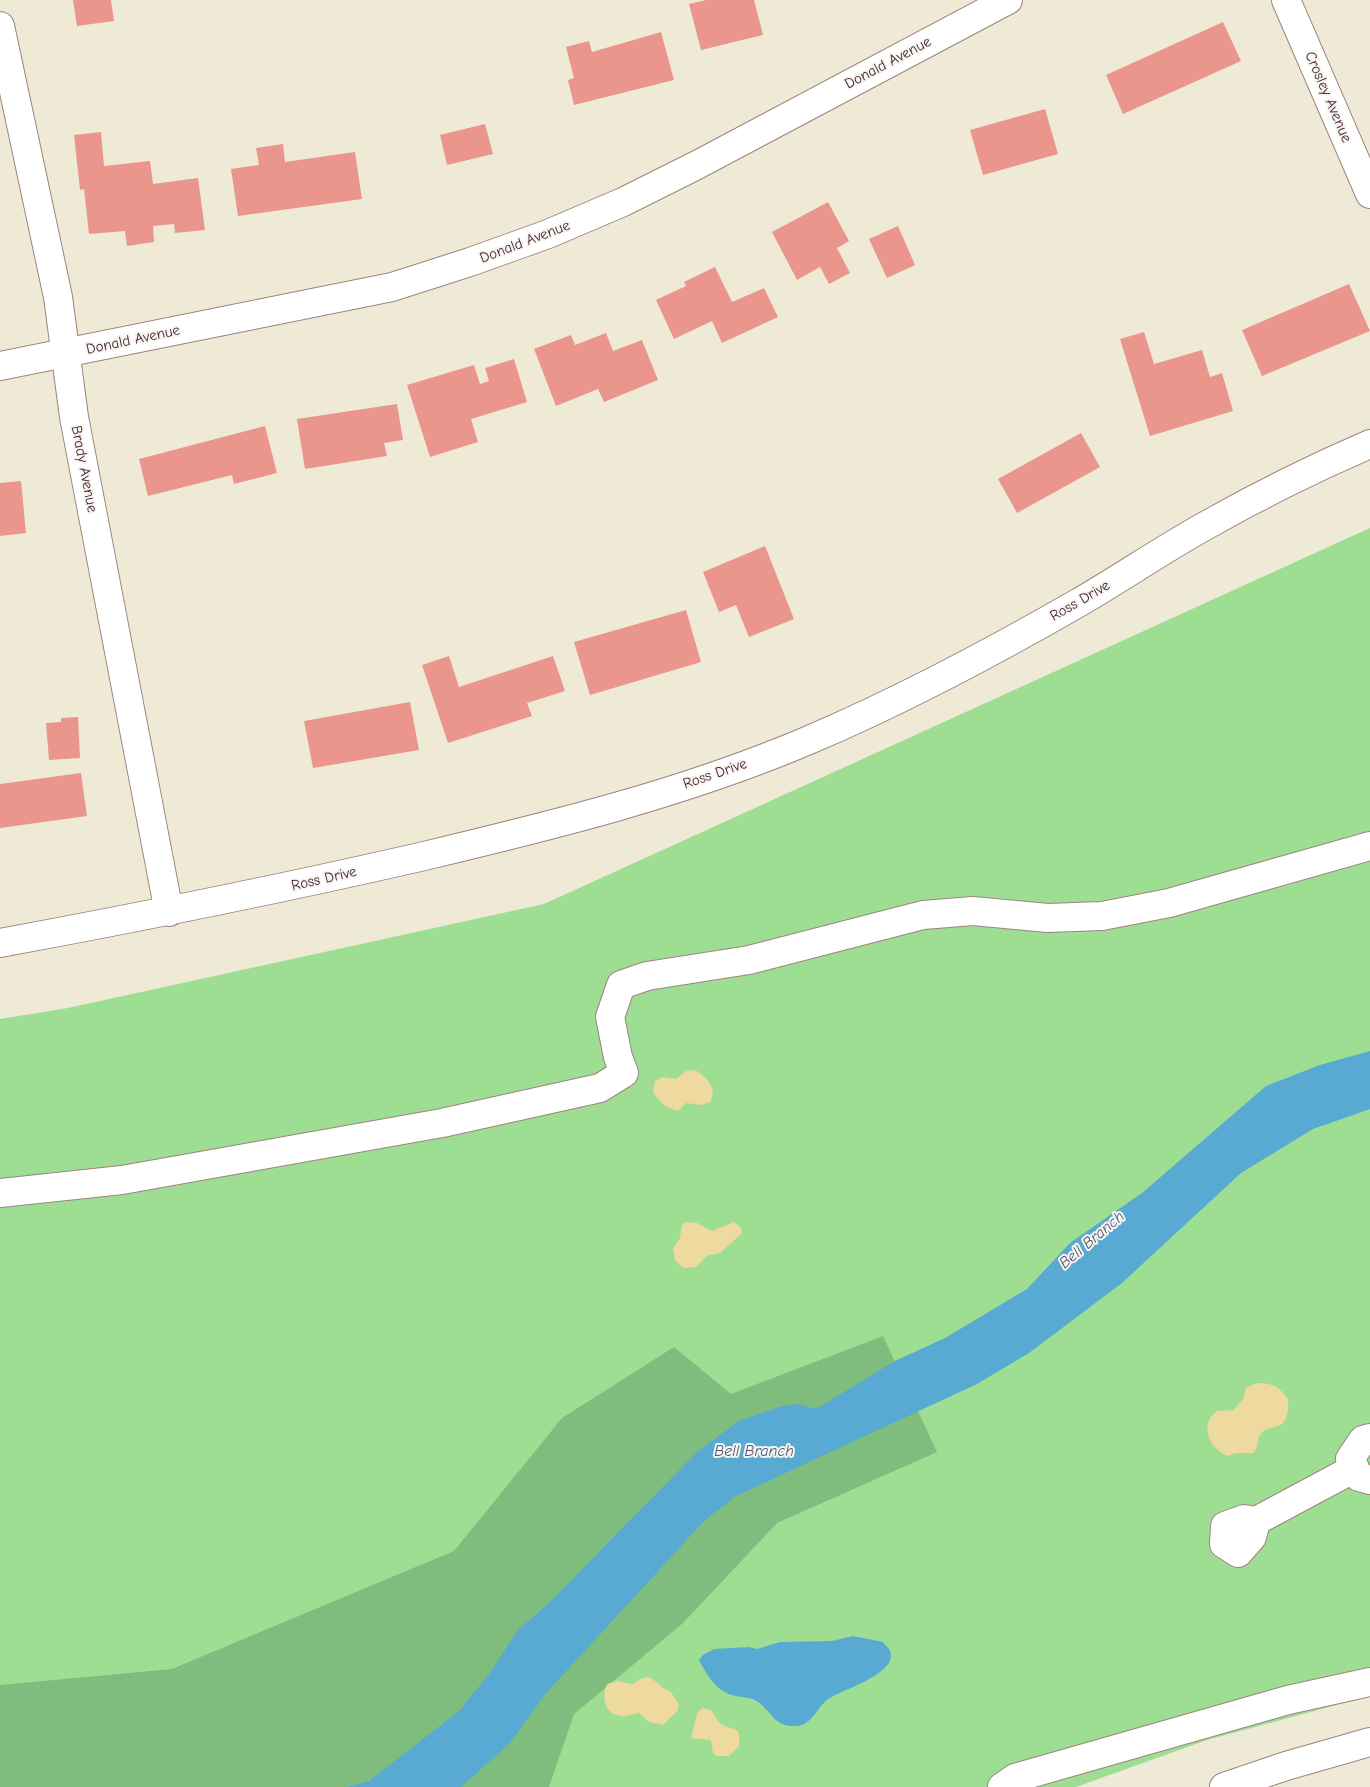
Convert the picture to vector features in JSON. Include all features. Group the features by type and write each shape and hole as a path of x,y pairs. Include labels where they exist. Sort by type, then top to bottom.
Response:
{"street":[{"name":"Donald Avenue","path":"0,366 392,286 470,262 548,234 623,202 697,165 1008,0"},
{"name":"Crosley Avenue","path":"1286,0 1370,194"},
{"name":"Brady Avenue","path":"0,26 58,297 76,426 169,912"},
{"name":"Ross Drive","path":"0,943 169,912 292,886 530,831 684,786 805,742 866,715 989,653 1079,602 1202,528 1272,490 1370,444"},
{"path":"0,1194 122,1180 292,1150 442,1123 600,1088 624,1073 618,1057 610,1017 622,985 647,976 749,960 923,915 973,911 1048,918 1102,916 1169,903 1370,846"},
{"path":"1256,1521 1362,1474 1350,1459 1363,1440 1370,1438"},
{"path":"1002,1787 1015,1778 1288,1700 1370,1682"},
{"path":"1224,1787 1286,1766 1370,1742"}],"green space":[{"path":"1370,528 1370,1696 1207,1740 1076,1787 0,1787 0,1019 68,1008 544,904"},
{"path":"883,1336 937,1452 777,1523 683,1623 574,1714 549,1787 0,1787 0,1685 172,1669 454,1551 562,1418 674,1347 731,1394"}],"sand":[{"path":"695,1070 710,1083 713,1092 710,1102 701,1105 686,1103 678,1111 660,1102 653,1091 655,1081 662,1077 676,1079 686,1071"},
{"path":"686,1222 697,1223 712,1231 734,1222 741,1228 742,1233 720,1253 708,1255 696,1267 683,1268 675,1260 673,1248 680,1238 682,1225"},
{"path":"1257,1383 1271,1385 1285,1395 1288,1399 1286,1419 1278,1426 1264,1431 1260,1435 1253,1453 1235,1453 1229,1456 1222,1453 1212,1443 1207,1430 1211,1416 1217,1411 1234,1410 1243,1399 1246,1388"},
{"path":"647,1677 670,1691 679,1704 678,1710 663,1725 649,1722 639,1713 626,1716 612,1713 606,1705 604,1695 607,1684 617,1681 633,1684"},
{"path":"702,1708 711,1710 721,1724 738,1731 739,1746 729,1756 717,1756 713,1753 711,1740 691,1738 697,1714"}],"water":[{"name":"Bell Branch","path":"1370,1051 1370,1109 1313,1129 1241,1173 1122,1283 1029,1353 977,1384 736,1496 705,1520 547,1692 508,1745 461,1787 347,1787 369,1781 459,1711 490,1673 518,1630 548,1604 698,1451 739,1421 782,1406 798,1404 816,1409 895,1361 945,1338 1027,1289 1070,1243 1142,1193 1266,1086 1320,1065"},
{"path":"853,1636 883,1642 890,1651 890,1659 886,1667 867,1680 827,1700 810,1720 796,1726 789,1726 778,1721 756,1700 739,1697 723,1691 709,1677 699,1660 703,1655 714,1649 749,1647 757,1649 780,1642 832,1641"}],"building":[{"path":"73,0 111,0 114,21 77,26"},
{"path":"706,0 754,0 763,35 701,50 689,4"},
{"path":"1223,22 1241,61 1123,114 1106,75"},
{"path":"661,32 674,80 574,105 568,80 574,78 566,47 589,41 592,52"},
{"path":"1045,109 1058,154 983,175 970,130"},
{"path":"485,124 493,154 447,165 440,135"},
{"path":"101,132 104,166 150,161 153,184 198,178 205,230 175,233 174,224 153,226 154,242 127,246 125,231 89,234 84,189 80,190 74,135"},
{"path":"283,144 285,162 355,152 362,199 238,216 231,169 259,165 256,148"},
{"path":"828,202 849,241 837,248 850,273 829,284 820,267 797,280 772,232"},
{"path":"898,226 915,265 887,278 869,239"},
{"path":"715,267 732,302 764,288 778,317 722,343 712,321 674,339 656,300 686,286 684,282"},
{"path":"1349,284 1370,331 1262,376 1242,330"},
{"path":"1144,332 1154,364 1202,350 1210,377 1222,373 1233,411 1150,436 1120,339"},
{"path":"606,333 613,351 642,340 658,380 604,402 598,389 556,406 534,349 571,335 575,345"},
{"path":"514,359 527,402 471,419 478,442 430,457 407,385 474,365 480,384 489,381 485,368"},
{"path":"397,404 403,440 384,443 387,456 305,469 297,419"},
{"path":"265,426 277,473 234,484 232,475 148,496 139,459"},
{"path":"1081,433 1100,467 1017,513 998,479"},
{"path":"21,481 26,533 0,536 0,483"},
{"path":"765,546 794,619 749,637 736,605 719,612 703,572"},
{"path":"686,610 701,662 590,695 574,642"},
{"path":"449,656 459,687 553,656 565,691 527,703 532,716 448,743 422,665"},
{"path":"410,702 419,750 313,768 304,721"},
{"path":"78,717 80,758 49,760 46,723 61,722 61,718"},
{"path":"81,773 87,816 0,828 0,784"}]}
